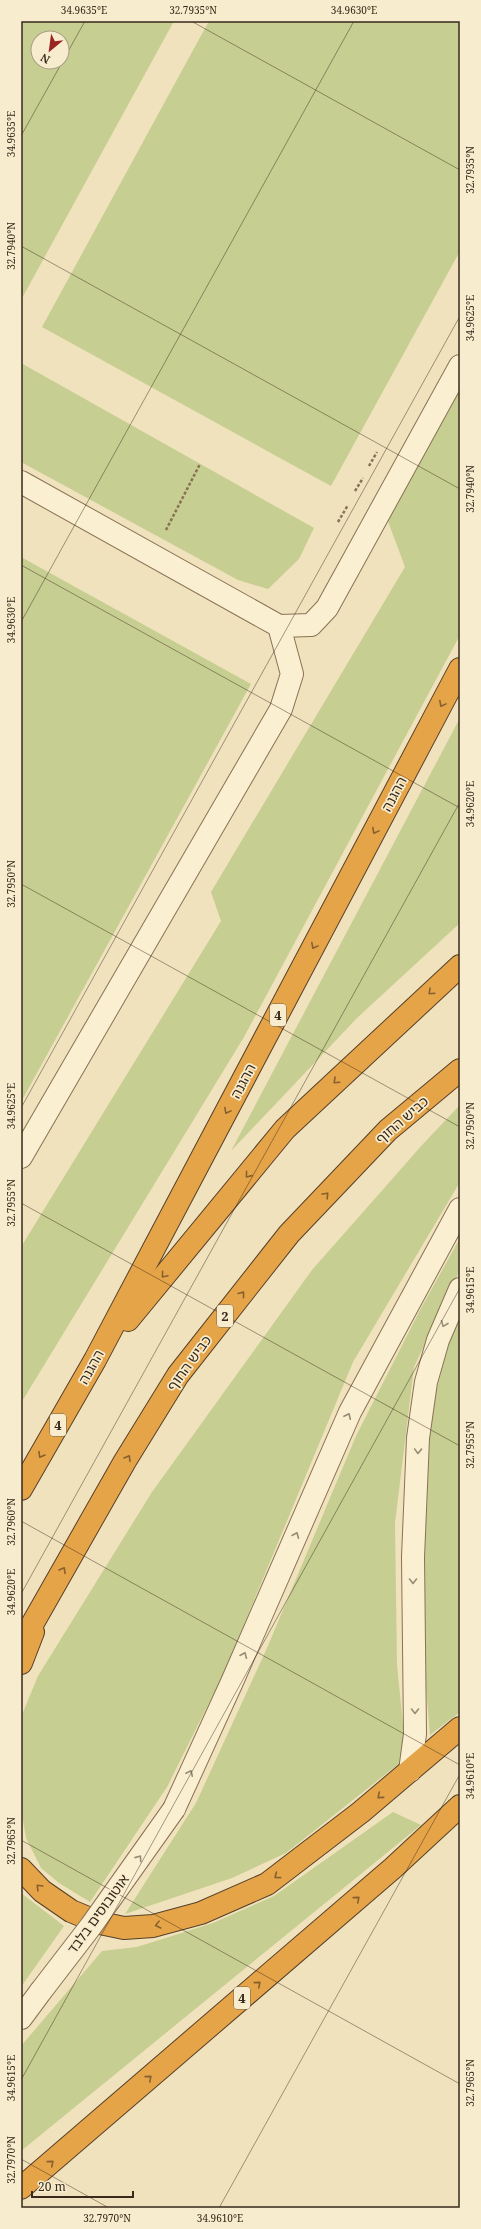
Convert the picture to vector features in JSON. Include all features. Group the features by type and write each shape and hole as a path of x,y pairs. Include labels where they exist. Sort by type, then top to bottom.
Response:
{"highway":[{"name":"ההגנה","path":"21,1489 95,1360 460,670"},
{"path":"95,1360 285,1129 460,966"},
{"name":"כביש החוף","path":"21,1644 125,1461 178,1375 289,1234 388,1130 460,1070"},
{"path":"21,1663 44,1604"},
{"path":"21,1869 42,1891 71,1911 100,1923 124,1928 153,1926 201,1913 267,1884 361,1812 460,1728"},
{"name":"4","path":"21,2188 393,1868 460,1806"}],"street":[{"path":"21,482 279,626 312,625 327,608 460,366"},
{"path":"21,1157 281,709 292,674 279,626"},
{"name":"אוטובוסים בלבד","path":"21,2018 91,1926 174,1809 232,1682 350,1412 460,1209"},
{"path":"410,1771 415,1734 413,1557 418,1438 426,1382 438,1340 460,1288"}],"path":[{"path":"369,466 377,452"},
{"path":"165,532 200,464"},
{"path":"356,491 362,478"},
{"path":"338,522 348,505"}],"green space":[{"path":"21,21 174,21 21,300"},
{"path":"209,21 460,21 460,251 331,486 42,327"},
{"path":"21,363 314,528 299,559 268,589 238,580 21,462"},
{"path":"460,387 460,635 244,1037 21,1403 21,1247 221,921 211,892 405,567 386,516"},
{"path":"21,557 251,684 21,1102"},
{"path":"460,718 460,923 357,1018 231,1151"},
{"path":"460,1105 460,1182 353,1362 223,1675 167,1787 90,1902 59,1883 41,1868 26,1838 21,1809 21,1717 38,1676 152,1492 312,1270 423,1144"},
{"path":"460,1238 460,1270 414,1367 395,1523 397,1665 404,1735 401,1762 286,1853 232,1878 125,1914 196,1803 267,1648 356,1436 419,1312"},
{"path":"460,1317 460,1712 430,1735 419,1603 427,1454 435,1398 446,1350"},
{"path":"393,1812 421,1825 21,2151 21,2046 102,1951 137,1947 213,1923 274,1896"},
{"path":"21,1893 64,1926 21,1987"}]}
